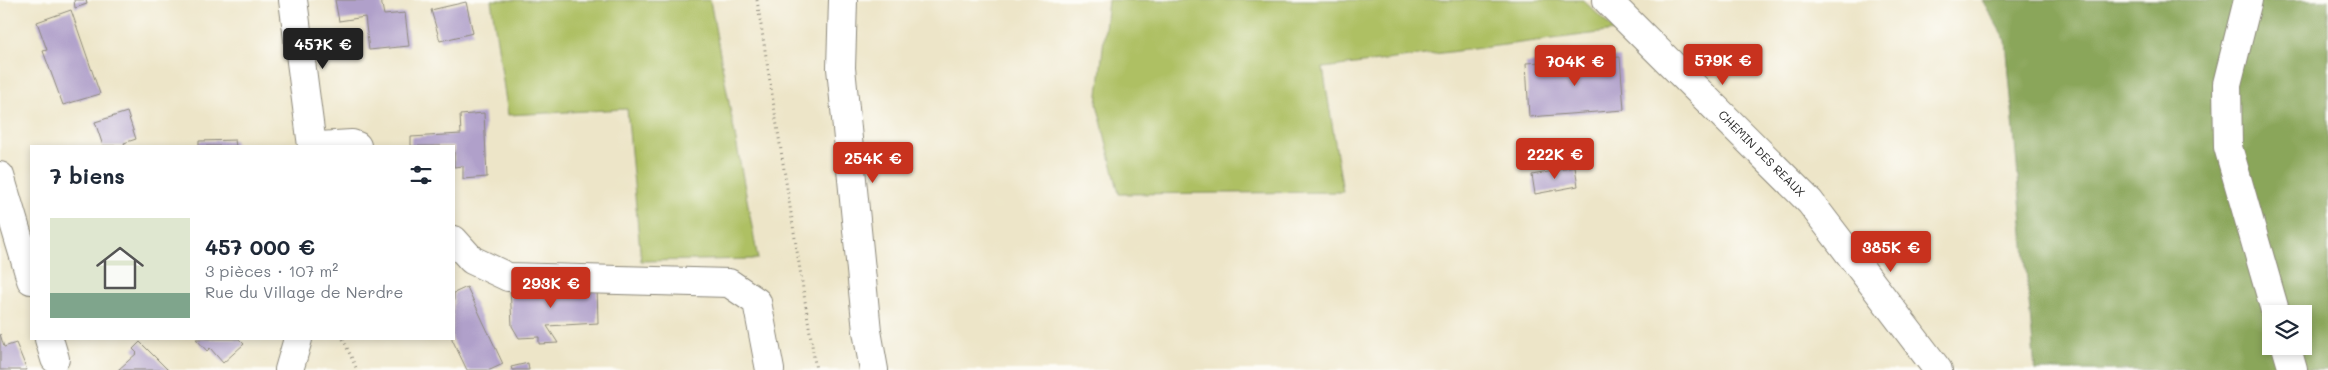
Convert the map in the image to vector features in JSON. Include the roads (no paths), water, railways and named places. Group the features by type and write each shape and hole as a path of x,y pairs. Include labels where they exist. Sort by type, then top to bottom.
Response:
{"street":[{"path":"292,0 312,145"},
{"path":"843,0 841,68 866,331 874,370"},
{"name":"CHEMIN DES REAUX","path":"1606,0 1810,202 1938,370"},
{"path":"2248,0 2227,84 2228,147 2273,305"},
{"path":"336,145 354,145"},
{"path":"0,176 30,277"},
{"path":"455,241 472,260 508,277 729,283 757,302 770,370"},
{"path":"289,370 298,340"},
{"path":"2289,355 2293,370"}]}
